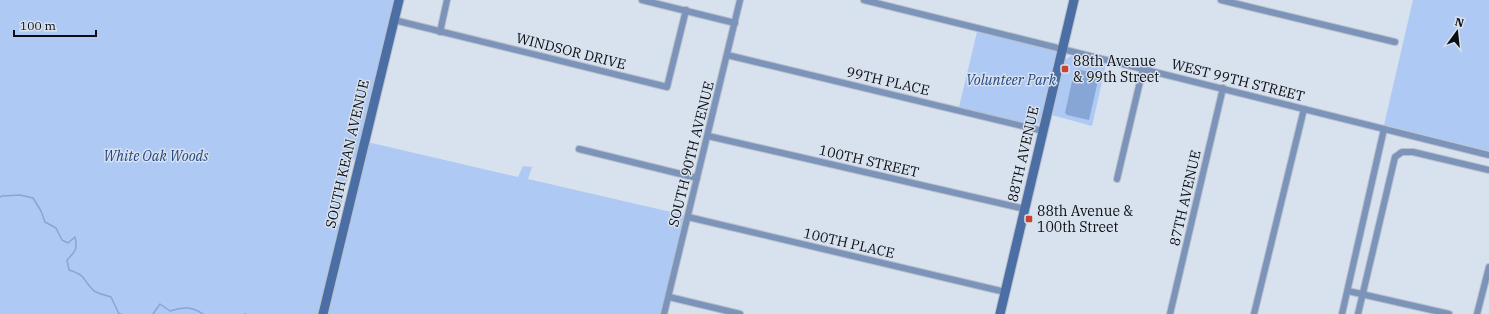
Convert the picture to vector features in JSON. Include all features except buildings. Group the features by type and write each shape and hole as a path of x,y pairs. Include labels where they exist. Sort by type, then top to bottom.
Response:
{"street":[{"name":"SOUTH KEAN AVENUE","path":"323,314 399,0"},
{"path":"440,32 447,0"},
{"path":"642,0 735,23"},
{"name":"SOUTH 90TH AVENUE","path":"664,314 740,0"},
{"name":"WEST 99TH STREET","path":"864,0 1489,155"},
{"name":"88TH AVENUE","path":"1000,314 1074,0"},
{"path":"1221,0 1395,42"},
{"name":"WINDSOR DRIVE","path":"394,20 667,87 686,10"},
{"name":"99TH PLACE","path":"727,55 1043,131"},
{"path":"1117,178 1143,69"},
{"name":"87TH AVENUE","path":"1170,314 1223,88"},
{"path":"1254,314 1304,109"},
{"path":"1342,314 1384,129"},
{"name":"100TH STREET","path":"708,136 1024,209"},
{"path":"579,149 697,178"},
{"path":"1358,314 1393,161 1398,154 1407,151 1489,170"},
{"name":"100TH PLACE","path":"688,217 1005,292"},
{"path":"1477,314 1489,267"},
{"path":"1348,291 1449,314"},
{"path":"668,297 740,314"}],"green space":[{"name":"White Oak Woods","path":"0,0 397,0 363,141 518,177 523,166 532,167 528,179 684,215 662,314 0,314","holes":["353,159 360,161 344,226 337,224"]},
{"path":"1413,0 1489,0 1489,151 1384,125"},
{"name":"Volunteer Park","path":"977,32 1050,48 1056,52 1057,54 1041,121 1038,124 1033,125 959,107"},
{"path":"1071,56 1106,64 1092,126 1052,115 1065,60"}],"shaded area":[{"path":"1077,69 1097,74 1099,76 1089,120 1067,115 1065,113 1074,72"}],"waterway":[{"path":"0,197 20,195 33,198 41,211 45,222 56,228 62,240 68,243 75,237 75,250 67,260 69,270 82,276 95,291 111,297 119,314 121,314"},
{"path":"153,314 160,304 170,311 191,308 203,314"}],"place":[{"name":"88th Avenue & 99th Street","path":"1065,69"},
{"name":"88th Avenue & 100th Street","path":"1029,219"}]}
